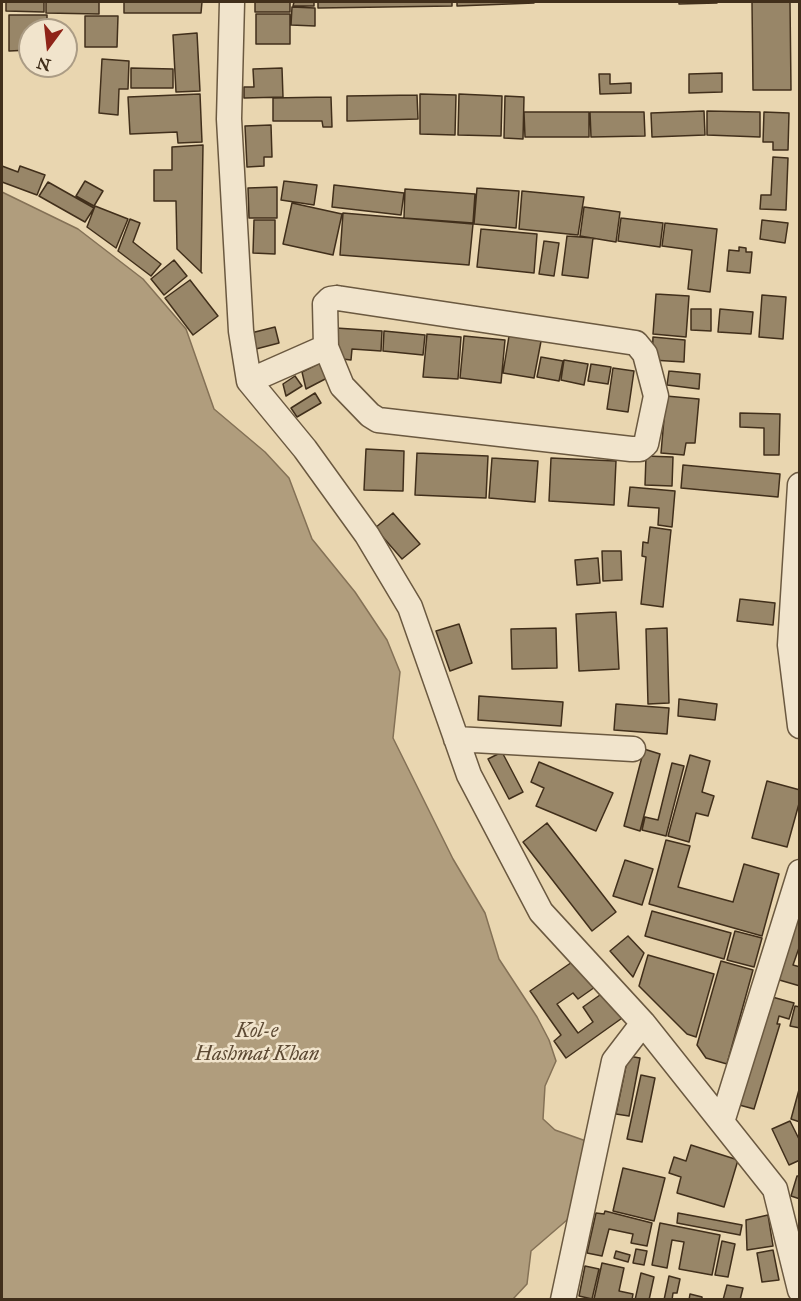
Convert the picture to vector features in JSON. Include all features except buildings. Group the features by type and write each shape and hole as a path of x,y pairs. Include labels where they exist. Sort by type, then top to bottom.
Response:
{"street":[{"path":"232,2 229,119 241,331 249,381 305,449 367,535 410,607 469,775 541,912 643,1023 775,1189 800,1290"},
{"path":"337,298 636,343 645,354 656,396 646,444 640,449 631,449 378,420 370,415 342,386 327,347 326,304 330,299 337,298"},
{"path":"249,381 327,347"},
{"path":"800,485 790,645 800,726"},
{"path":"456,739 633,749"},
{"path":"722,1122 800,872"},
{"path":"563,1299 614,1061 643,1023"}],"water":[{"name":"Kol-e Hashmat Khan","path":"2,192 78,229 143,279 186,329 214,409 265,452 289,478 312,539 355,592 387,640 400,672 393,738 453,859 485,913 499,959 537,1017 549,1040 556,1061 545,1086 543,1119 555,1130 586,1141 588,1192 567,1220 531,1251 527,1284 513,1299 2,1299"}]}
